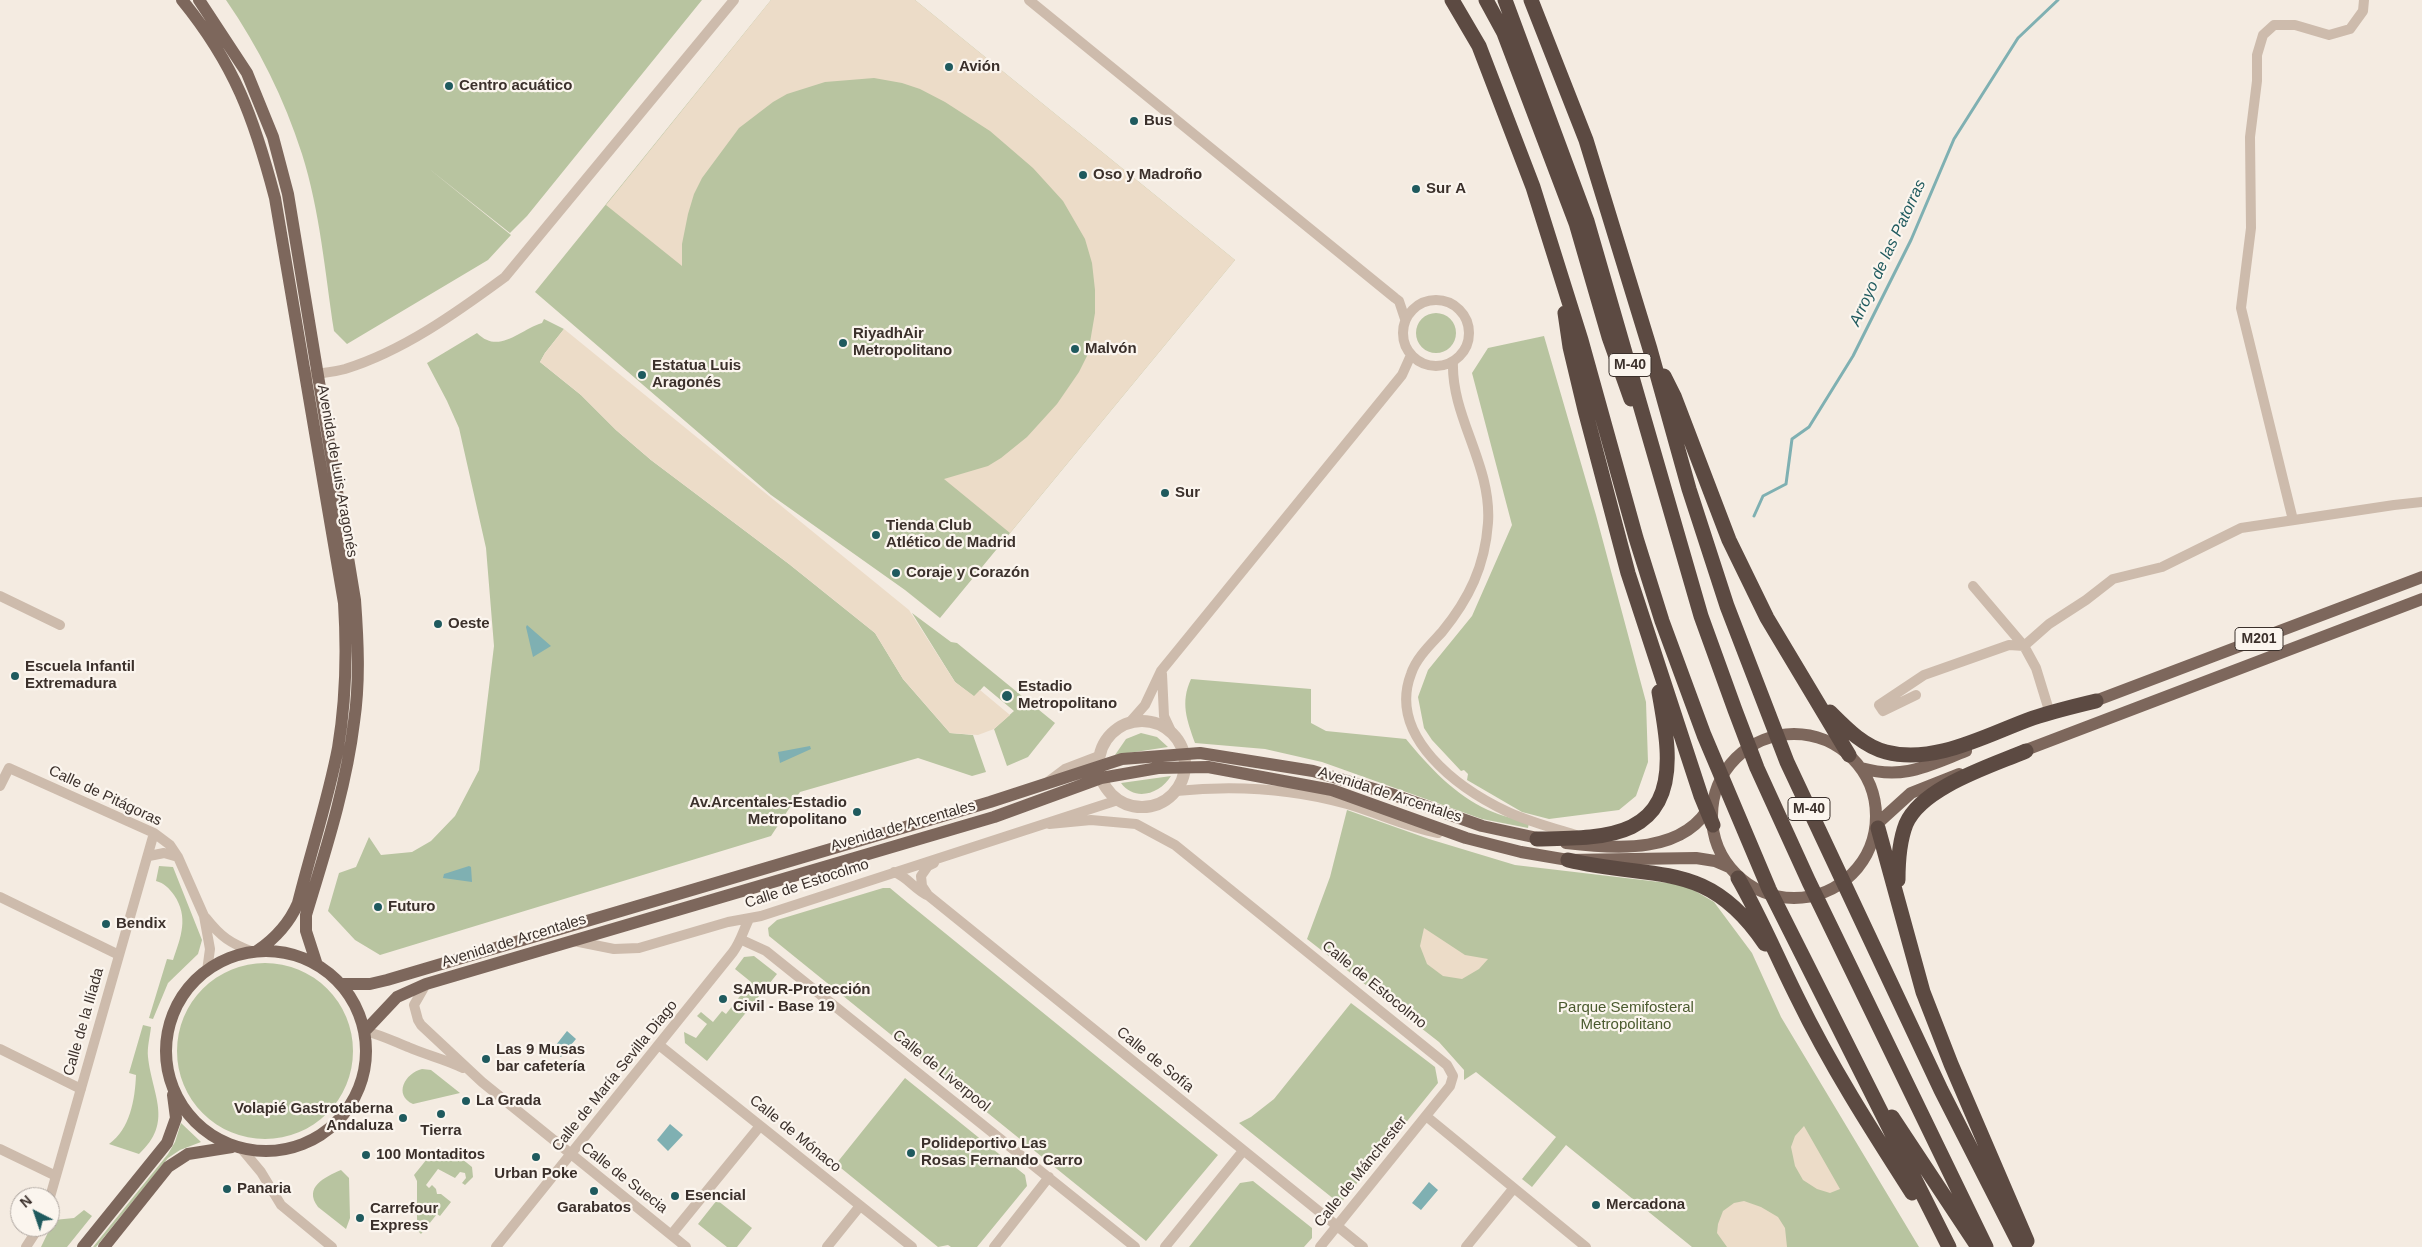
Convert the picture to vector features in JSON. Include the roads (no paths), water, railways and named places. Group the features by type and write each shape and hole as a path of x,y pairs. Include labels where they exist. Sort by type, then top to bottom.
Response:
{"highway":[{"path":"1452,0 1486,64 1507,116 1557,257 1636,538 1662,621 1704,735 1766,882 1948,1247"},
{"path":"1486,0 1504,33 1576,223 1609,337 1669,509"},
{"name":"M-40","path":"1505,0 1588,221 1645,414 1669,509 1701,616 1757,768 1809,882 1986,1247"},
{"name":"M-40","path":"1531,0 1586,140 1650,349 1689,489 1728,606 1788,762 1941,1090 2021,1247"},
{"path":"1557,257 1570,347 1628,574 1652,651 1708,809"},
{"path":"1650,349 1674,396 1728,540 1767,618 1849,755"},
{"path":"1537,839 1585,838 1616,833 1637,823 1651,813 1662,796 1667,775 1667,747 1652,651"},
{"path":"1816,699 1852,733 1873,748 1884,752 1907,754 1947,750 2035,718 2096,701"},
{"path":"1897,892 1901,841 1907,823 1919,806 1946,787 2026,750"},
{"path":"1878,825 1923,992 1950,1064 2030,1247"},
{"path":"1568,860 1594,866 1670,875 1706,888 1741,913 1775,959 1862,1115 1948,1247"},
{"path":"1733,872 1777,951 1797,997"},
{"path":"1852,1055 1978,1247"}],"main road":[{"name":"Avenida de Luis Aragonés","path":"182,0 218,49 235,80 261,142 275,198 344,603 346,640 345,686 338,747 329,787 298,903 284,928 255,952"},
{"name":"Avenida de Luis Aragonés","path":"199,0 247,73 274,137 288,194 355,600 358,687 350,749 342,790 306,916 306,930 317,964"},
{"name":"M201","path":"1861,768 1879,773 1907,772 2422,577"},
{"name":"M201","path":"1878,825 1898,803 1930,784 2026,750 2422,600"},
{"path":"1798,735 1824,741 1849,755 1861,768 1874,796 1878,825 1859,864 1847,879 1824,893 1796,899 1761,892 1733,872 1719,847 1708,809 1719,780 1731,762 1759,742 1778,736 1798,735"},
{"name":"Avenida de Arcentales","path":"341,984 370,984 387,980 1099,767 1158,768 1185,761 1200,753 1313,771 1391,794 1482,826 1537,839 1603,846 1637,846 1662,842 1675,839 1691,829 1708,809"},
{"name":"Avenida de Arcentales","path":"1185,761 1332,790 1466,838 1521,852 1568,860 1696,858 1715,861 1733,872"},
{"name":"Avenida de Arcentales","path":"364,1031 397,997 426,984 994,817 1099,767"},
{"path":"1662,842 1687,824 1694,816 1708,809"},
{"path":"83,1247 167,1142 176,1118 166,1049 170,1023 182,996 207,970 230,958 255,952 294,955 317,964 341,984 356,1006 364,1031 366,1061 362,1080 353,1100 333,1126 319,1136 287,1149 258,1151 238,1148 188,1154 168,1167 104,1247"},
{"path":"171,1083 177,1098 196,1123 208,1133 238,1148"}],"street":[{"path":"304,376 344,369 373,359 466,306 505,278 734,0"},
{"path":"1029,0 1399,301 1405,319 1403,338 1411,355 1424,364 1444,366 1453,362 1466,347 1469,337 1466,317 1452,302 1436,299 1421,302 1399,301"},
{"path":"2293,520 2241,308 2251,228 2250,136 2257,81 2257,55 2263,35 2274,25 2295,25 2329,35 2350,29 2363,11 2364,0"},
{"path":"1405,319 1415,306 1421,302"},
{"path":"1130,722 1145,705 1162,671 1402,375 1411,355"},
{"path":"1453,362 1456,389 1484,475 1488,499 1485,551 1476,581 1450,622 1417,662 1411,673 1407,693 1412,729 1422,747 1448,773 1489,802 1525,819 1585,838"},
{"path":"1402,375 1424,364"},
{"path":"1916,695 1883,711 1879,705 1924,675 2009,645 2024,646 2049,624 2086,600 2113,579 2162,568 2241,528 2422,502"},
{"path":"1973,586 2024,646 2036,668 2048,707"},
{"path":"0,596 60,625"},
{"path":"1162,671 1164,716 1171,731 1177,738 1185,761 1180,784 1168,799 1148,807 1138,807 1118,800 1108,791 1099,767 1108,736 1120,726 1130,722 1152,721 1171,731"},
{"name":"Calle de Pitágoras","path":"0,786 9,768 154,833 170,846 178,857 204,916 210,949 207,970"},
{"name":"Avenida de Arcentales","path":"1176,791 1236,788 1270,789 1308,795 1375,813 1414,828 1466,838"},
{"name":"Calle de Estocolmo","path":"570,941 614,948 639,948 728,922 749,919 1049,824 1118,800"},
{"name":"Calle de Estocolmo","path":"1049,824 1091,820 1136,824 1176,845 1444,1062 1452,1076 1450,1086 1426,1116"},
{"name":"Calle de la Ilíada","path":"53,1187 154,833"},
{"path":"148,856 164,853 178,857"},
{"path":"929,896 922,886 921,876 928,866 945,856"},
{"name":"Calle de Sofía","path":"894,872 902,875 918,891 929,896 1363,1247"},
{"path":"0,898 119,955"},
{"name":"Calle de Pitágoras","path":"204,916 219,935 233,945 255,952"},
{"name":"Calle de María Sevilla Diago","path":"496,1247 742,940 743,930 749,919"},
{"name":"Calle de Liverpool","path":"728,922 735,927 742,940 766,950 1135,1247"},
{"name":"Calle de Suecia","path":"426,984 414,1005 418,1020 474,1074 570,1155 686,1247"},
{"name":"Calle de Suecia","path":"364,1031 385,1036 410,1048 444,1058 474,1074"},
{"name":"Calle de Mónaco","path":"659,1045 912,1247"},
{"path":"0,1049 81,1089"},
{"path":"1426,1116 1586,1247"},
{"name":"Calle de Mánchester","path":"1320,1247 1426,1116"},
{"path":"671,1235 760,1126"},
{"path":"238,1148 261,1172 281,1205 332,1247"},
{"path":"0,1149 56,1176"},
{"path":"1165,1247 1243,1151"},
{"path":"994,1247 1049,1177"},
{"path":"1466,1247 1513,1189"},
{"path":"827,1247 860,1206"}],"water":[{"path":"527,625 551,646 533,657 526,627"},
{"path":"810,746 811,749 780,763 778,752"},
{"path":"471,867 472,882 443,878 444,874"},
{"path":"567,1031 576,1039 561,1057 552,1050"},
{"path":"670,1124 683,1135 668,1151 657,1140"},
{"path":"1429,1182 1438,1190 1421,1210 1412,1203"}],"waterway":[{"name":"Arroyo de las Patorras","path":"1754,516 1763,496 1786,484 1792,439 1809,427 1853,356 1911,240 1954,139 2018,38 2058,0"}],"place":[{"name":"Avión","path":"949,67"},
{"name":"Centro acuático","path":"449,86"},
{"name":"Bus","path":"1134,121"},
{"name":"Oso y Madroño","path":"1083,175"},
{"name":"Sur A","path":"1416,189"},
{"name":"RiyadhAir Metropolitano","path":"843,343"},
{"name":"Malvón","path":"1075,349"},
{"name":"Estatua Luis Aragonés","path":"642,375"},
{"name":"Sur","path":"1165,493"},
{"name":"Tienda Club Atlético de Madrid","path":"876,535"},
{"name":"Coraje y Corazón","path":"896,573"},
{"name":"Oeste","path":"438,624"},
{"name":"Escuela Infantil Extremadura","path":"15,676"},
{"name":"Estadio Metropolitano","path":"1007,696"},
{"name":"Av.Arcentales-Estadio Metropolitano","path":"857,812"},
{"name":"Futuro","path":"378,907"},
{"name":"Bendix","path":"106,924"},
{"name":"SAMUR-Protección Civil - Base 19","path":"723,999"},
{"name":"Las 9 Musas bar cafetería","path":"486,1059"},
{"name":"La Grada","path":"466,1101"},
{"name":"Tierra","path":"441,1114"},
{"name":"Volapié Gastrotaberna Andaluza","path":"403,1118"},
{"name":"Polideportivo Las Rosas Fernando Carro","path":"911,1153"},
{"name":"100 Montaditos","path":"366,1155"},
{"name":"Urban Poke","path":"536,1157"},
{"name":"Panaria","path":"227,1189"},
{"name":"Garabatos","path":"594,1191"},
{"name":"Esencial","path":"675,1196"},
{"name":"Mercadona","path":"1596,1205"},
{"name":"Carrefour Express","path":"360,1218"}],"park label":[{"name":"Parque Semifosteral Metropolitano","path":"1626,1016"}]}
